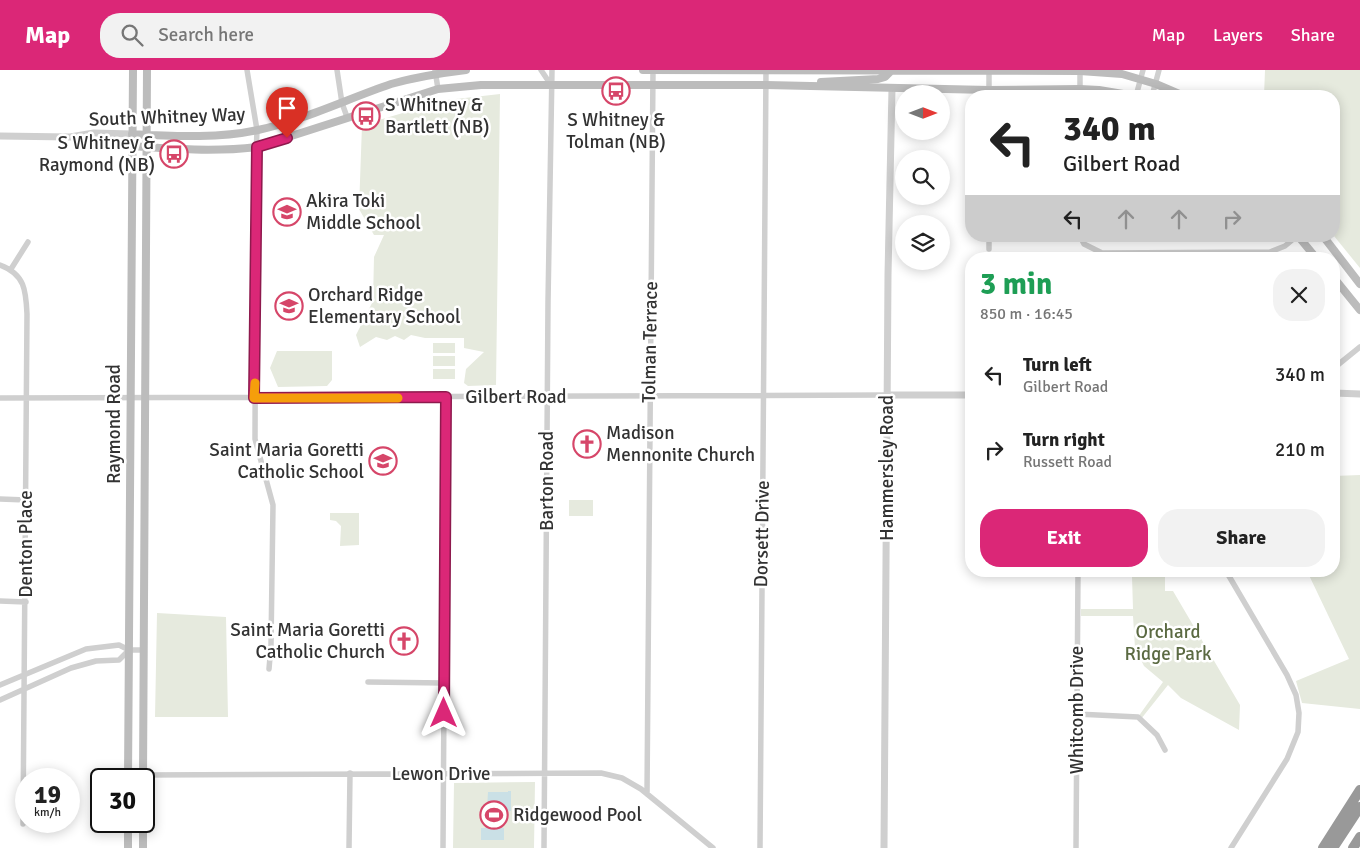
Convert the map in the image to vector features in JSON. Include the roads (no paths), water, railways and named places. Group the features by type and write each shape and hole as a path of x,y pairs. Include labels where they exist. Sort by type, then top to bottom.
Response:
{"highway":[{"path":"1324,848 1360,790"},
{"path":"1333,848 1360,807"},
{"path":"1353,848 1360,837"}],"main road":[{"name":"Raymond Road","path":"128,768 133,70"},
{"name":"Raymond Road","path":"144,768 147,70"},
{"name":"South Whitney Way","path":"132,134 206,135 258,130 342,103 392,84 435,72 466,70"},
{"path":"643,70 1080,71 1122,74 1170,90"},
{"path":"803,86 821,82 878,79 885,77 891,71"},
{"name":"South Whitney Way","path":"132,146 237,149 257,147 438,89 481,85 766,85 965,92"},
{"path":"1303,242 1311,252"},
{"path":"1328,242 1335,252"},
{"path":"1340,258 1360,284"},
{"path":"1340,285 1360,310"},
{"path":"128,833 128,848"},
{"path":"143,833 143,848"}],"street":[{"path":"247,70 258,130 255,439 273,505 269,669"},
{"path":"337,70 342,103 347,117"},
{"path":"541,70 551,85"},
{"name":"Barton Road","path":"544,848 547,397 552,70"},
{"name":"Tolman Terrace","path":"647,794 653,70"},
{"name":"Dorsett Drive","path":"760,848 766,70"},
{"path":"989,70 989,90"},
{"path":"1138,90 1143,70"},
{"path":"1154,90 1159,70"},
{"path":"1080,71 1080,90"},
{"path":"435,72 438,89"},
{"name":"Hammersley Road","path":"884,848 887,395 892,88"},
{"name":"South Whitney Way","path":"0,136 70,137 94,134 132,134"},
{"name":"South Whitney Way","path":"70,137 93,142 132,146"},
{"path":"0,265 11,269 28,242"},
{"path":"989,242 989,249"},
{"path":"1083,242 1102,252"},
{"path":"1270,252 1286,246 1291,242"},
{"name":"Denton Place","path":"11,269 21,280 26,294 26,602 23,768"},
{"path":"1340,363 1360,347"},
{"path":"1340,394 1360,394"},
{"name":"Gilbert Road","path":"0,398 965,395"},
{"path":"443,848 446,397"},
{"path":"0,499 26,500"},
{"name":"Whitcomb Drive","path":"1076,848 1078,577"},
{"path":"1230,577 1287,675 1296,695 1299,713 1298,732 1287,759 1231,848"},
{"path":"0,601 26,602"},
{"path":"0,685 86,649 119,645 129,650 144,650"},
{"path":"0,700 85,664 119,660 129,650"},
{"path":"368,682 444,683"},
{"path":"1077,714 1138,717 1157,735 1165,750"},
{"name":"Lewon Drive","path":"155,777 601,773 622,778 647,794 713,848"},
{"path":"349,848 350,774"}],"water":[{"path":"511,791 511,811 487,809 488,792"},
{"path":"481,828 504,828 504,840 481,840"}],"place":[{"name":"S Whitney & Tolman (NB)","path":"616,91"},
{"name":"S Whitney & Bartlett (NB)","path":"366,116"},
{"name":"S Whitney & Raymond (NB)","path":"174,154"},
{"name":"Akira Toki Middle School","path":"287,212"},
{"name":"Orchard Ridge Elementary School","path":"289,306"},
{"name":"Madison Mennonite Church","path":"587,444"},
{"name":"Saint Maria Goretti Catholic School","path":"383,461"},
{"name":"Saint Maria Goretti Catholic Church","path":"404,641"},
{"name":"Ridgewood Pool","path":"494,815"}],"park label":[{"name":"Orchard Ridge Park","path":"1168,643"}]}
